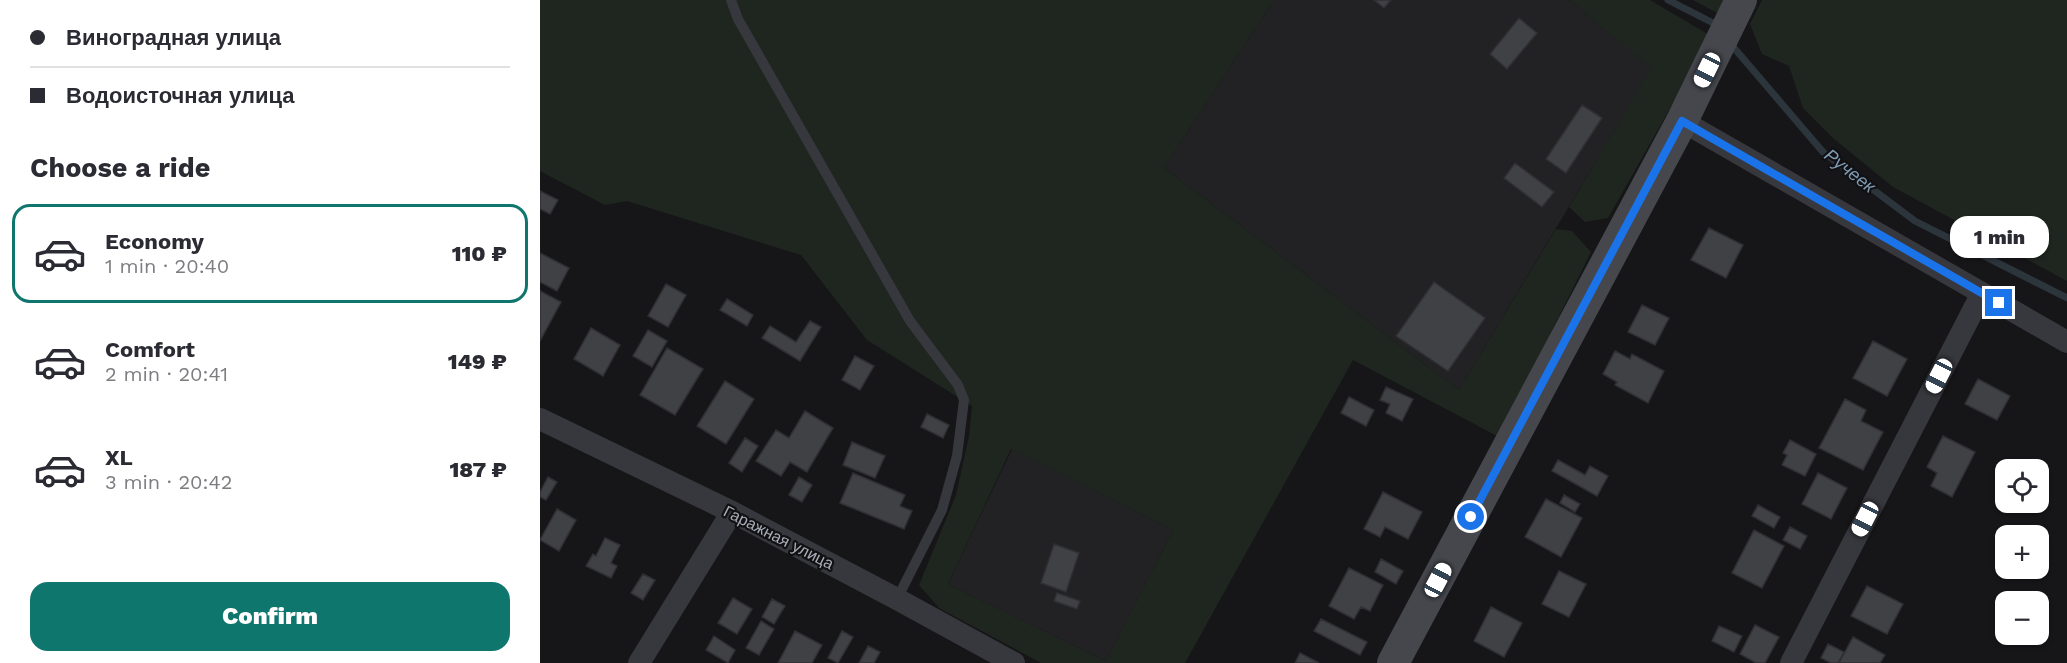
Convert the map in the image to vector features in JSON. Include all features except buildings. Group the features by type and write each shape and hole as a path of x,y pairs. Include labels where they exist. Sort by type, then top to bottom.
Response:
{"street":[{"path":"1393,663 1682,121 1736,10"},
{"path":"1682,121 2067,342"},
{"path":"1791,663 1982,293"},
{"name":"Гаражная улица","path":"540,419 732,512 1014,663"},
{"path":"639,663 732,512"}],"lane":[{"path":"731,0 738,19 910,321 958,385 964,400 957,456 942,510 897,599"}],"shaded area":[{"path":"540,0 1274,0 1164,168 1459,390 1556,229 1572,231 1591,252 1499,437 1353,360 1185,663 1041,663 939,608 919,585 956,495 969,436 972,406 867,340 801,255 627,201 605,205 540,171","holes":["1011,449 1173,530 1106,661 948,584"]},
{"path":"1274,0 1569,0 1652,68 1459,390 1164,168"},
{"path":"1569,0 1650,0 1711,36 1608,218 1585,222 1569,207 1651,68"},
{"path":"1693,0 1726,0 1719,14"},
{"path":"1762,0 2067,0 2067,281 1893,187 1834,139 1803,108 1789,66 1762,54 1750,24"},
{"path":"1012,449 1173,530 1106,661 948,584"}],"waterway":[{"name":"Ручеек","path":"1668,0 1715,24 1719,29"},
{"name":"Ручеек","path":"1729,42 1823,152 1915,221 2067,298"}],"route":[{"path":"1471,517 1682,121 1999,303"}]}
